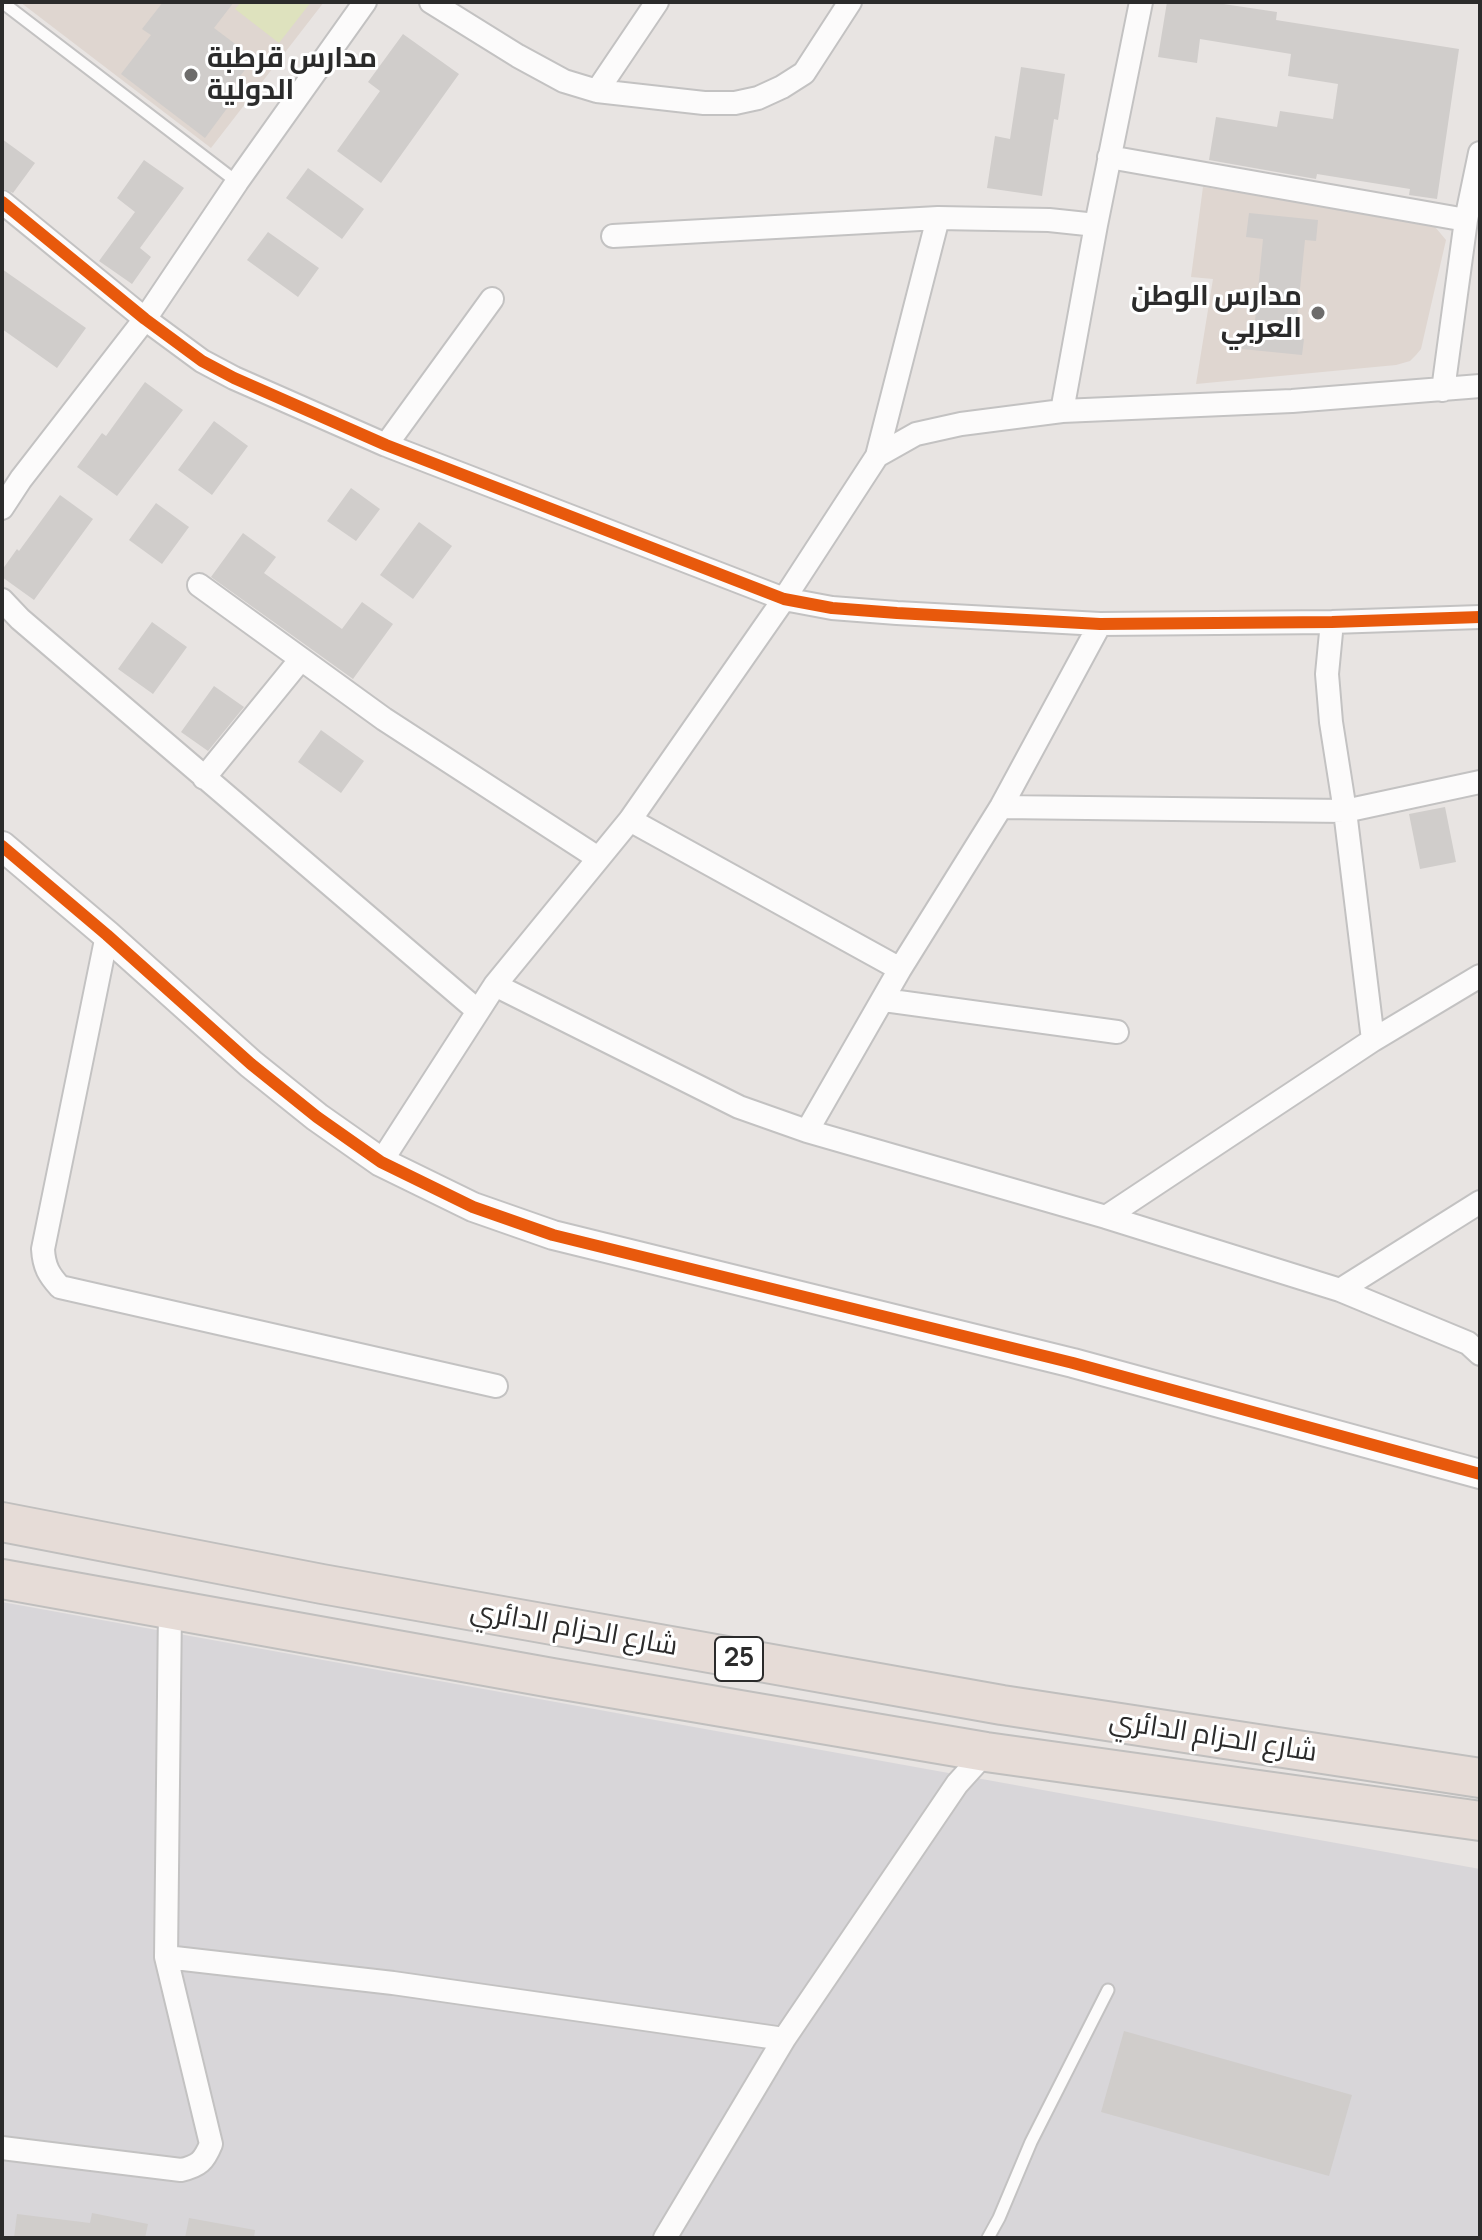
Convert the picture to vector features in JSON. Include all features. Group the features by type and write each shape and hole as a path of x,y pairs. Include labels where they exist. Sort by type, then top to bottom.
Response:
{"highway":[{"name":"شارع الحزام الدائري","path":"2,1522 322,1584 987,1703 1480,1778"},
{"name":"شارع الحزام الدائري","path":"2,1579 986,1752 1480,1821"}],"street":[{"path":"2,508 145,319 237,182 365,2"},
{"path":"431,2 564,81 597,91 704,103 735,103 758,98 804,73 850,2"},
{"path":"597,91 657,2"},
{"path":"1062,411 1141,2"},
{"path":"1443,390 1466,220 1480,153"},
{"path":"1109,157 1466,220"},
{"path":"2,202 145,319 202,361 234,378 386,445 784,599 832,608 1100,624 1480,617"},
{"path":"613,236 938,218 1049,220 1096,225"},
{"path":"381,1162 495,985 630,820 784,599 877,456 938,218"},
{"path":"386,445 492,299"},
{"path":"877,456 916,434 961,424 1062,411 1292,401 1480,386"},
{"path":"199,585 384,719 598,858"},
{"path":"2,600 204,778 478,1011"},
{"path":"1332,622 1327,674 1331,722 1373,1040"},
{"path":"807,1131 900,969 1001,807 1100,624"},
{"path":"204,778 301,659"},
{"path":"1001,807 1345,811 1480,782"},
{"path":"630,820 900,969"},
{"path":"2,846 251,1064 317,1117 381,1162 473,1207 553,1235 1073,1363 1480,1474"},
{"path":"107,935 43,1249 44,1263 60,1287 496,1386"},
{"path":"1106,1217 1373,1040 1480,976"},
{"path":"495,985 739,1107 807,1131 1106,1217 1340,1290 1468,1343 1480,1354"},
{"path":"884,1000 1117,1032"},
{"path":"1340,1290 1480,1202"},
{"path":"2,2148 181,2170 197,2166 205,2158 211,2144 166,1957 170,1608"},
{"path":"665,2238 784,2039 957,1784 986,1752"},
{"path":"166,1957 393,1983 784,2039"}],"lane":[{"path":"2,2 237,182"},
{"path":"988,2238 1031,2142 1108,1990"}],"shaded area":[{"name":"مدارس قرطبة الدولية","path":"20,2 324,2 211,148"},
{"name":"مدارس الوطن العربي","path":"1203,187 1431,222 1446,240 1421,349 1410,361 1396,365 1196,384 1213,279 1191,277"},
{"path":"2,1602 1480,1869 1480,2238 2,2238"}],"green space":[{"path":"241,2 311,2 279,43 235,9"}],"building":[{"path":"163,2 234,2 214,28 254,58 221,101 228,107 205,138 121,74 151,35 142,29"},
{"path":"1167,2 1210,2 1277,12 1276,20 1459,49 1437,199 1409,195 1410,189 1317,174 1316,179 1209,160 1216,117 1277,127 1280,111 1333,119 1338,84 1288,76 1291,54 1200,39 1197,63 1158,57"},
{"path":"403,34 459,74 381,183 337,151 380,91 368,82"},
{"path":"1021,67 1065,74 1058,120 1054,119 1042,196 987,188 995,136 1010,139"},
{"path":"2,139 35,163 13,193 2,188"},
{"path":"144,160 184,188 140,248 151,257 132,284 99,261 135,212 117,198"},
{"path":"308,168 364,209 342,239 286,198"},
{"path":"1249,213 1318,220 1316,241 1305,240 1295,338 1304,339 1302,355 1242,349 1243,330 1254,331 1263,239 1246,237"},
{"path":"268,232 319,268 298,297 247,260"},
{"path":"2,269 86,328 57,368 2,329"},
{"path":"145,382 183,410 117,496 77,467 102,433 106,436"},
{"path":"214,421 248,446 212,495 178,470"},
{"path":"351,488 380,509 356,541 327,521"},
{"path":"60,495 93,519 34,600 2,577 2,570"},
{"path":"156,503 189,527 162,564 129,540"},
{"path":"419,522 452,546 413,599 380,575"},
{"path":"243,533 276,557 264,573 342,629 362,602 393,624 353,679 211,577"},
{"path":"152,622 187,647 153,694 118,669"},
{"path":"214,686 244,707 208,751 181,732"},
{"path":"321,730 364,761 341,793 298,762"},
{"path":"1445,807 1456,862 1420,869 1409,814"},
{"path":"1124,2031 1352,2095 1329,2176 1101,2112"},
{"path":"92,2213 148,2224 145,2238 14,2238 17,2214 90,2223"},
{"path":"189,2218 255,2230 254,2238 185,2238"}],"cycle path":[{"path":"2,202 145,319 202,361 234,378 386,445 784,599 832,608 1100,624 1480,617"},
{"path":"2,846 251,1064 317,1117 381,1162 473,1207 553,1235 1073,1363 1480,1474"}],"place":[{"name":"مدارس قرطبة الدولية","path":"191,75"},
{"name":"مدارس الوطن العربي","path":"1318,313"}]}
